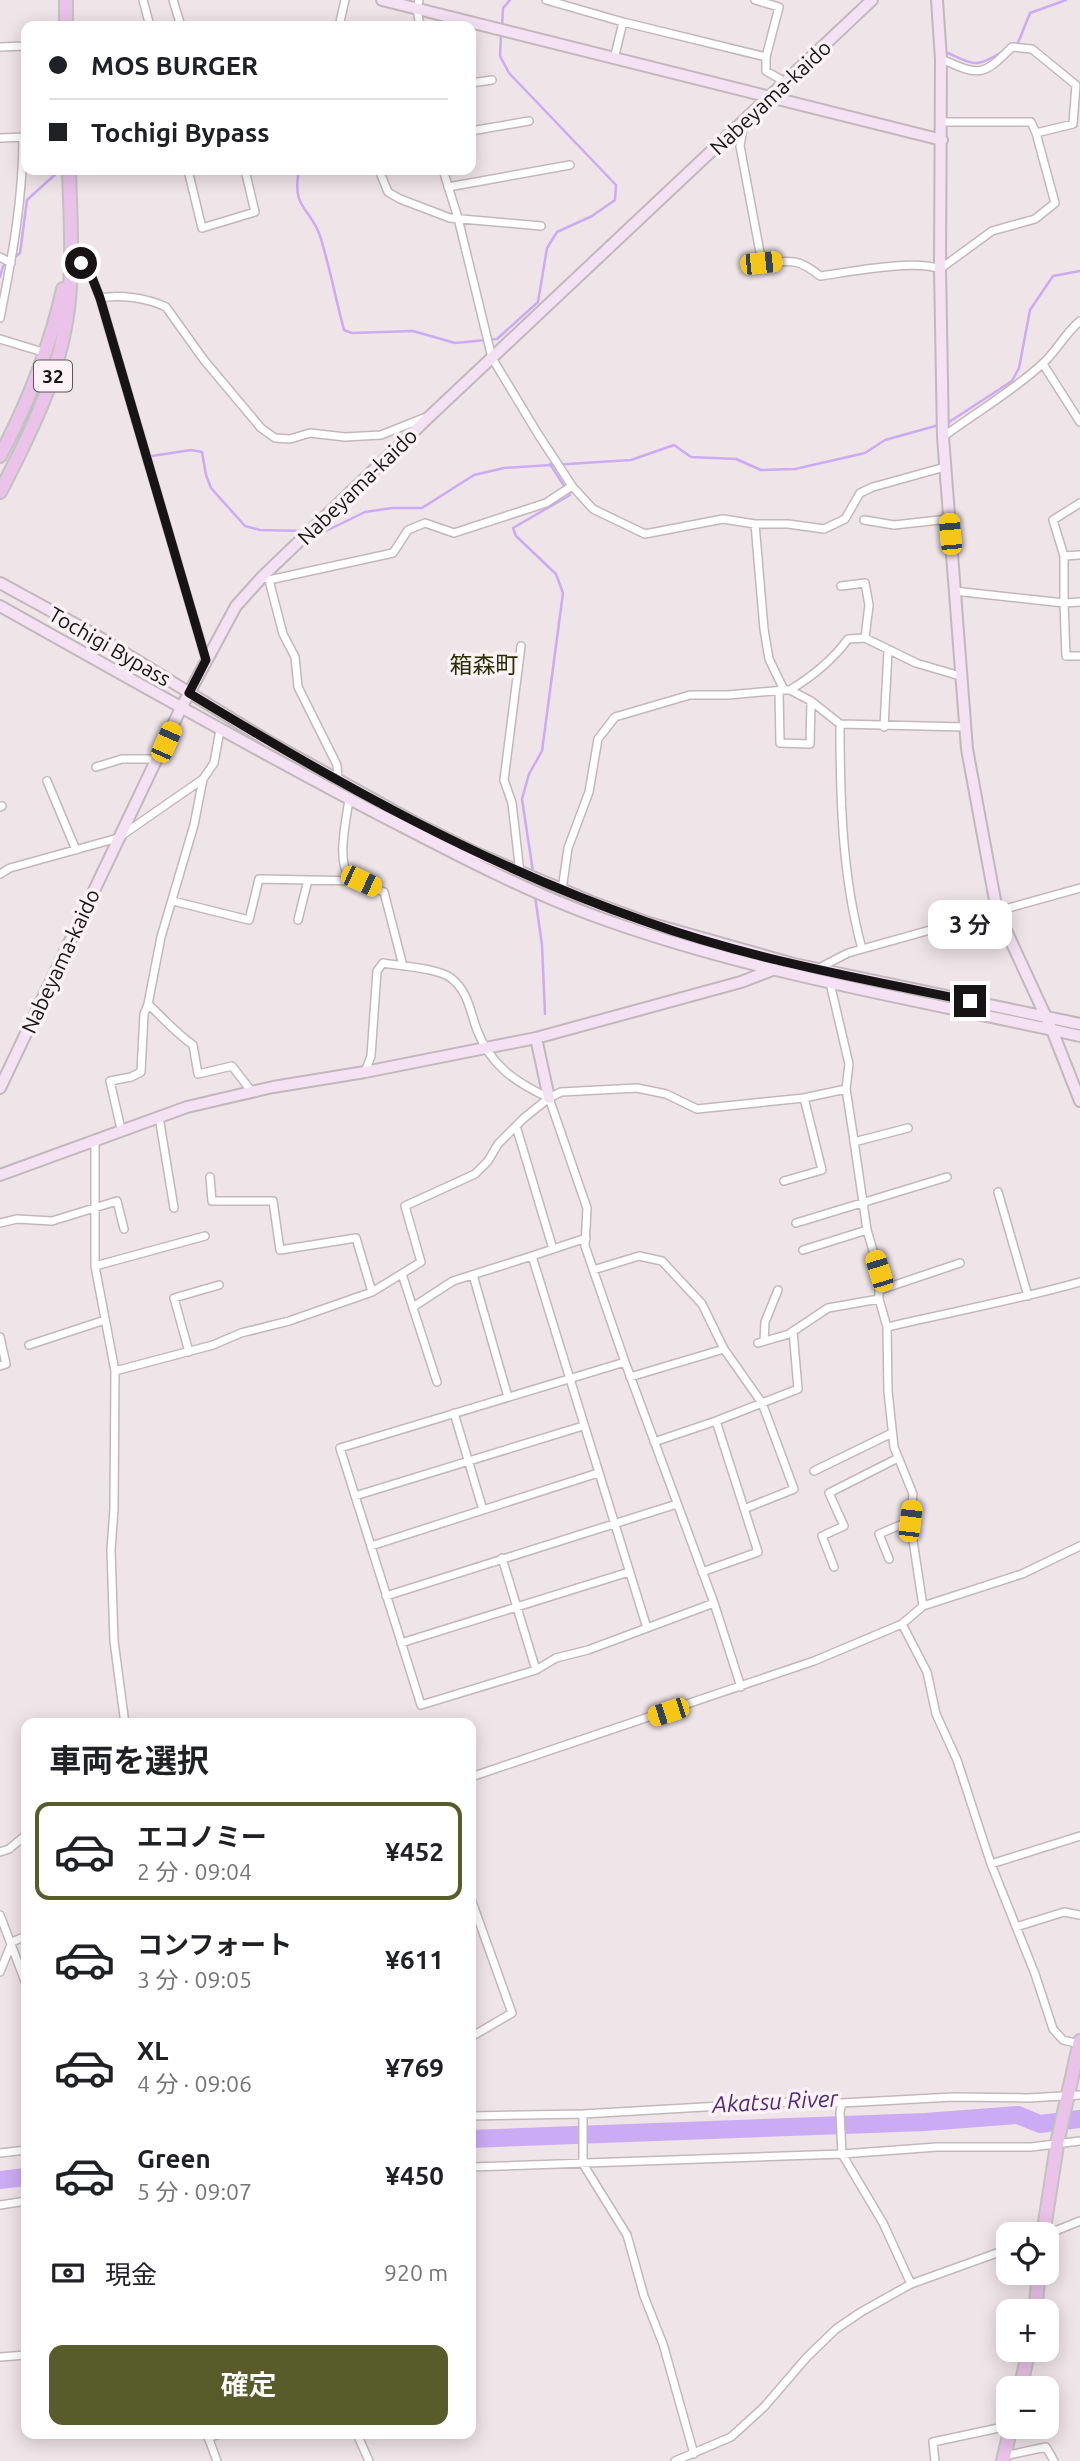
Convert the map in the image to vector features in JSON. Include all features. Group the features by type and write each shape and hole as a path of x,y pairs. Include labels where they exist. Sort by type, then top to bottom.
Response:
{"main road":[{"path":"66,0 66,21"},
{"name":"32","path":"0,492 28,438 58,360 70,289 69,175"},
{"name":"32","path":"0,456 14,430 46,353 71,251"},
{"path":"1046,2222 1058,2142 1071,2097 1080,2043"},
{"path":"1003,2458 1007,2439"}],"street":[{"path":"143,0 149,21"},
{"path":"173,0 179,21"},
{"path":"340,21 345,0"},
{"path":"382,0 418,4 614,59 942,140"},
{"path":"546,0 766,57"},
{"path":"755,0 779,3 766,57 766,71 785,82"},
{"name":"Nabeyama-kaido","path":"0,1087 181,708 236,606 432,415 872,0"},
{"path":"937,0 942,59 940,269 943,438 965,727 997,911 1047,1017 1080,1101"},
{"path":"614,59 623,22"},
{"path":"0,47 21,46"},
{"path":"942,59 970,71 990,69 1012,47 1032,49 1076,85 1077,124 1036,133"},
{"path":"476,82 492,80"},
{"path":"476,130 529,121"},
{"path":"744,121 740,146 761,263 804,262 820,276 930,265 940,269"},
{"path":"940,269 992,231 1035,219 1055,203 1031,122 942,122"},
{"path":"0,138 21,137"},
{"path":"448,187 570,166"},
{"path":"0,318 11,263 23,175"},
{"path":"189,175 202,228 255,212 246,175"},
{"path":"381,175 388,192 394,196 450,218 541,226"},
{"path":"444,175 458,218 492,358 572,486 593,509 645,534 723,519 824,529 845,519 860,493 873,486 945,467"},
{"path":"71,251 91,275 100,298 206,660"},
{"path":"0,257 11,263"},
{"path":"100,298 114,295 166,307 204,360 261,428 275,438 290,439 310,433 345,437 381,435 432,415"},
{"path":"943,438 1043,364 1080,321"},
{"path":"0,339 46,353"},
{"path":"1043,364 1080,422"},
{"path":"338,780 337,765 298,687 295,657 283,634 266,578 393,553 408,530 425,523 454,533 546,503 572,486"},
{"path":"1080,503 1053,520 1064,556 1066,656 1080,656"},
{"path":"864,520 894,525 949,519"},
{"path":"755,524 769,659 784,690 780,743 810,744 811,701"},
{"path":"1064,556 1080,555"},
{"name":"Tochigi Bypass","path":"0,583 97,636 268,741 453,841 520,873 649,923 794,964 1080,1024"},
{"path":"841,586 865,583 869,605 866,639"},
{"path":"954,591 1064,603 1080,602"},
{"name":"Tochigi Bypass","path":"0,606 219,730 538,894 647,934 773,970 1080,1036"},
{"path":"562,890 568,848 589,792 598,739 615,717 690,695 784,690 821,669 837,655 848,639 866,639 916,663 960,676"},
{"path":"520,873 512,803 505,780 521,646"},
{"path":"884,727 888,651"},
{"path":"784,690 811,701 841,724 965,727"},
{"path":"841,724 840,784 845,863 854,921 862,949"},
{"path":"0,874 10,868 118,838 203,779 214,763 219,730"},
{"path":"96,767 122,759 158,759"},
{"path":"121,1129 110,1081 141,1072 144,1014 161,937 194,825 203,779"},
{"path":"47,781 76,850"},
{"path":"349,799 343,860 351,877 384,892 403,966"},
{"path":"173,901 249,920 260,879 361,881"},
{"path":"298,920 307,880"},
{"path":"806,977 837,957 1080,888"},
{"path":"365,1072 371,1056 377,971 383,963 434,971 453,979 466,995 485,1046 513,1080 549,1098"},
{"path":"0,1175 187,1107 536,1038 741,982 794,964"},
{"path":"830,983 849,1064 846,1089 867,1230 879,1271 879,1299 887,1327 892,1433 894,1447 913,1493 910,1521 923,1606"},
{"path":"148,1004 168,1022 174,1032 193,1045 198,1074 232,1066 253,1092"},
{"path":"536,1038 549,1098 587,1208 585,1246 714,1604 741,1687"},
{"path":"115,1371 189,1352 242,1333 289,1321 372,1292 402,1274 421,1262 405,1206 475,1174 488,1161 498,1143 549,1098 561,1092 637,1088 666,1094 697,1109 804,1098 846,1089"},
{"path":"784,1181 822,1170 804,1098"},
{"path":"159,1117 174,1208"},
{"path":"516,1126 553,1249"},
{"path":"854,1142 908,1128"},
{"path":"95,1139 95,1266 115,1371 111,1550 114,1641 124,1718"},
{"path":"210,1177 212,1201 273,1200 280,1250 356,1238 372,1292"},
{"path":"796,1223 947,1177"},
{"path":"998,1192 1028,1296"},
{"path":"0,1223 18,1219 52,1221 117,1201 124,1229"},
{"path":"803,1250 867,1230"},
{"path":"95,1266 205,1236"},
{"path":"413,1307 453,1281 586,1238"},
{"path":"532,1255 647,1628"},
{"path":"593,1270 639,1255 662,1261 702,1304 723,1349 762,1403 794,1489 744,1509"},
{"path":"880,1290 960,1263"},
{"path":"402,1274 437,1382"},
{"path":"473,1275 508,1397"},
{"path":"887,1327 1080,1282"},
{"path":"189,1352 174,1298 219,1285"},
{"path":"778,1290 765,1322 761,1342 793,1331 828,1308 879,1299"},
{"path":"29,1345 105,1320"},
{"path":"654,1442 798,1389 793,1331"},
{"path":"0,1337 6,1364 0,1366"},
{"path":"630,1377 723,1349"},
{"path":"625,1362 340,1448 421,1705 536,1670 556,1657 588,1650 714,1604"},
{"path":"454,1413 483,1510"},
{"path":"702,1572 758,1552 716,1421"},
{"path":"355,1496 583,1426"},
{"path":"814,1471 892,1433"},
{"path":"834,1567 822,1536 844,1526 829,1493 898,1458"},
{"path":"371,1546 598,1473"},
{"path":"386,1595 677,1504"},
{"path":"889,1559 879,1534 910,1521"},
{"path":"476,1775 814,1661 902,1624 923,1606 1022,1574 1080,1546"},
{"path":"502,1558 536,1670"},
{"path":"401,1643 629,1572"},
{"path":"902,1624 927,1672 936,1714 957,1760 991,1864 1056,2035 1063,2040 1080,2043"},
{"path":"991,1864 1080,1836"},
{"path":"0,1853 21,1839"},
{"path":"1016,1927 1064,1912 1080,1915"},
{"path":"476,1913 512,2013 476,2034"},
{"path":"0,1915 21,1969"},
{"path":"0,1972 12,1941 21,1938"},
{"path":"476,2116 808,2101 1071,2097"},
{"path":"842,2102 842,2152 883,2223 911,2284"},
{"path":"583,2113 583,2164 627,2235 644,2296 663,2344 694,2454"},
{"path":"476,2167 1080,2141"},
{"path":"0,2153 21,2151"},
{"path":"0,2205 21,2202"},
{"path":"1059,2229 1080,2221"},
{"path":"680,2460 731,2437 764,2407 807,2357 836,2329 861,2312 911,2284 996,2253"},
{"path":"0,2357 21,2355"},
{"path":"935,2461 933,2442 996,2430"},
{"path":"208,2439 217,2461"},
{"path":"359,2439 369,2461"},
{"path":"1003,2458 1046,2447 1054,2461"}],"waterway":[{"path":"502,27 503,8 510,0"},
{"path":"1014,45 1018,43 1030,13 1066,0"},
{"path":"298,175 300,201 321,239 344,330 352,333 413,331 455,343 497,339 538,302 547,248 557,232 592,216 615,200 616,185 509,73 500,56 501,34"},
{"path":"948,53 981,63 1002,52"},
{"path":"14,258 20,253 27,200 54,175"},
{"path":"0,277 3,266 9,262"},
{"path":"946,424 1012,381 1019,368 1030,310 1053,276 1080,271"},
{"path":"316,531 326,531 365,512 392,508 422,508 474,475 504,468 631,460 674,445 691,457 736,459 761,470 795,469 865,453 885,440 939,425"},
{"path":"152,456 191,450 202,452 211,488 245,526 260,530 305,531"},
{"path":"533,872 522,799 529,774 542,751 563,593 556,574 516,536 513,528 570,495 550,464"},
{"path":"535,896 542,945 545,1014"},
{"name":"Akatsu River","path":"476,2139 925,2122 1018,2115 1040,2124 1080,2119"},
{"name":"Akatsu River","path":"0,2180 21,2178"}],"district":[{"name":"箱森町","path":"484,664"}],"route":[{"path":"81,263 91,275 100,298 206,660 189,693 268,741 418,824 476,853 592,902 649,923 794,964 970,1001"}]}
